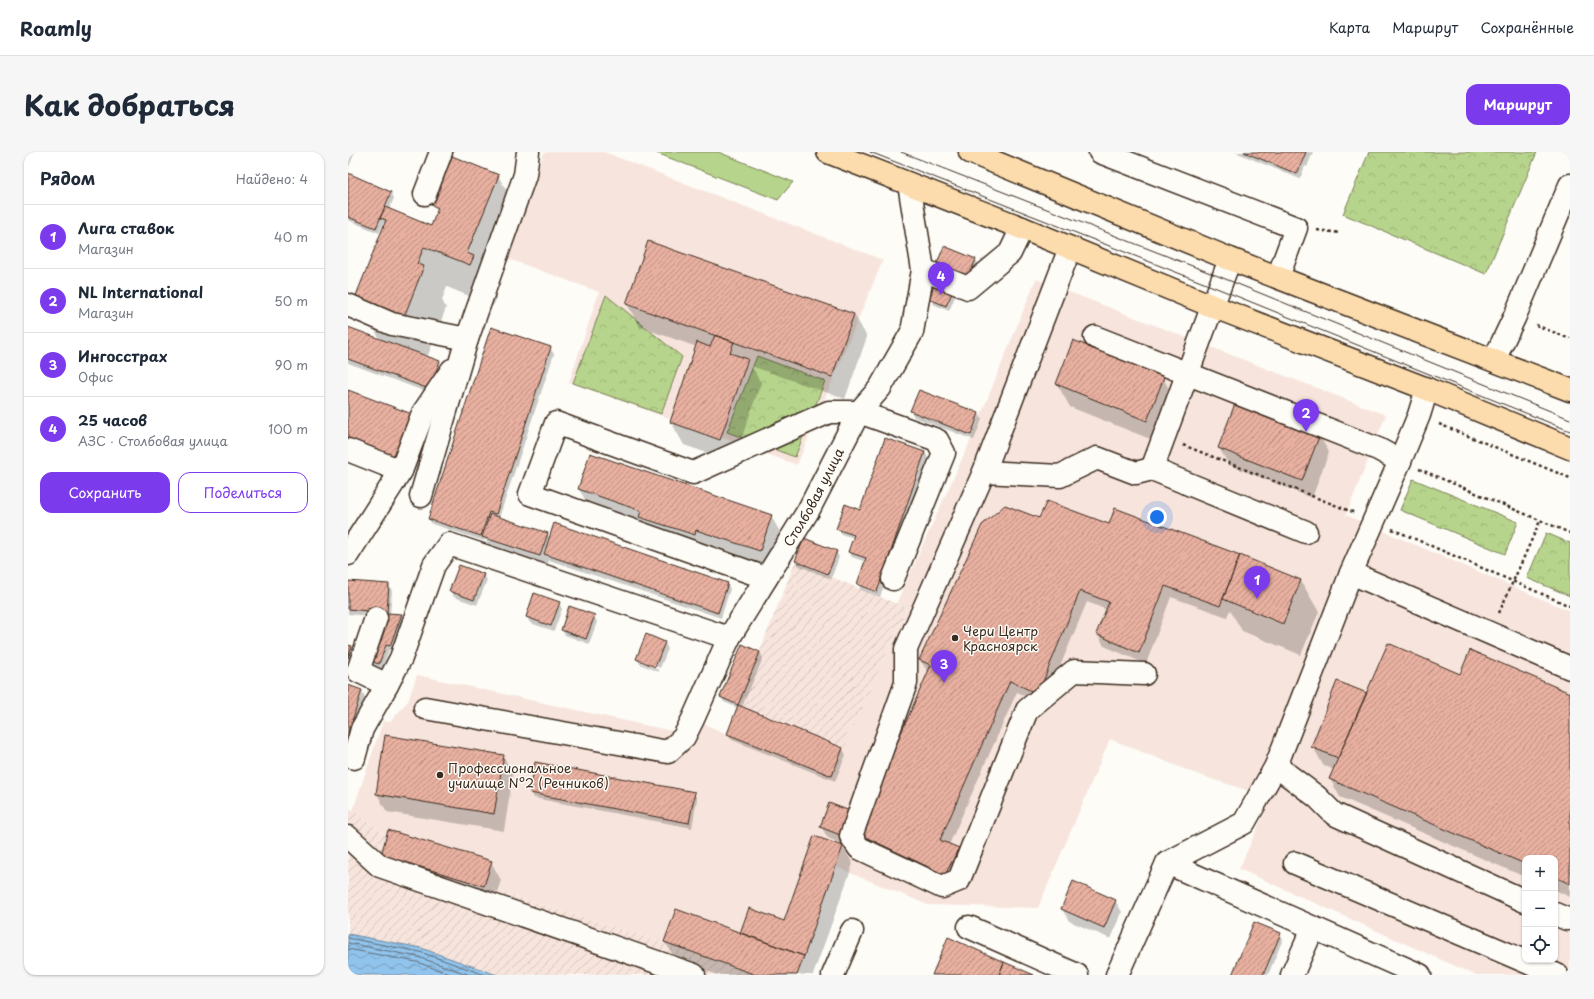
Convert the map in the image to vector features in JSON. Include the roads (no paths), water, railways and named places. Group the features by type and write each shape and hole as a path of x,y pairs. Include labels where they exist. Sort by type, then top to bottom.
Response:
{"highway":[{"path":"828,152 1022,228 1212,306 1427,389 1570,448"},
{"path":"970,152 1230,259 1570,390"}],"street":[{"path":"425,194 441,152"},
{"path":"421,496 466,346 525,175 528,152"},
{"path":"1100,152 1296,228 1278,277"},
{"name":"Столбовая улица","path":"425,708 668,752 684,737 729,638 808,511 859,412 880,388 912,332 923,270 909,184"},
{"path":"1494,360 1515,316 1570,185"},
{"path":"923,270 968,288 1010,253 1022,228"},
{"path":"1070,248 984,472 906,649 906,683 851,836 859,848 942,887 959,880 1027,710 1074,672 1144,674"},
{"path":"1152,469 1230,259"},
{"path":"348,305 392,324 466,346"},
{"path":"1095,337 1378,449 1400,461"},
{"path":"348,554 401,471 423,413 466,346"},
{"path":"1117,975 1167,863 1244,823 1276,766 1351,573 1400,461 1427,389"},
{"path":"766,578 530,494 556,424 693,473 829,412 859,412 937,440 944,454 892,579"},
{"path":"348,450 401,471"},
{"path":"984,472 1060,476 1096,458 1136,473 1152,469 1306,532"},
{"path":"354,758 362,729 401,658 434,565 449,544 729,638"},
{"path":"1351,573 1570,668"},
{"path":"376,618 358,671 387,685"},
{"path":"1276,766 1317,797 1334,814 1522,899"},
{"path":"348,836 380,866 694,975"},
{"path":"1167,863 1271,919 1313,928 1420,975"},
{"path":"1295,863 1557,975"},
{"path":"969,927 1077,975"},
{"path":"1292,975 1313,928"},
{"path":"833,975 852,931"}],"water":[{"path":"348,934 421,948 497,975 348,975"}],"tram line":[{"path":"870,152 1219,289 1570,431"},
{"path":"901,152 1223,278 1570,419"}],"place":[{"name":"25 часов","path":"941,295"},
{"name":"NL International","path":"1306,432"},
{"name":"Лига ставок","path":"1257,599"},
{"name":"Чери Центр Красноярск","path":"955,638"},
{"name":"Ингосстрах","path":"944,683"},
{"name":"Профессиональное училище Nº2 (Речников)","path":"440,775"}]}
